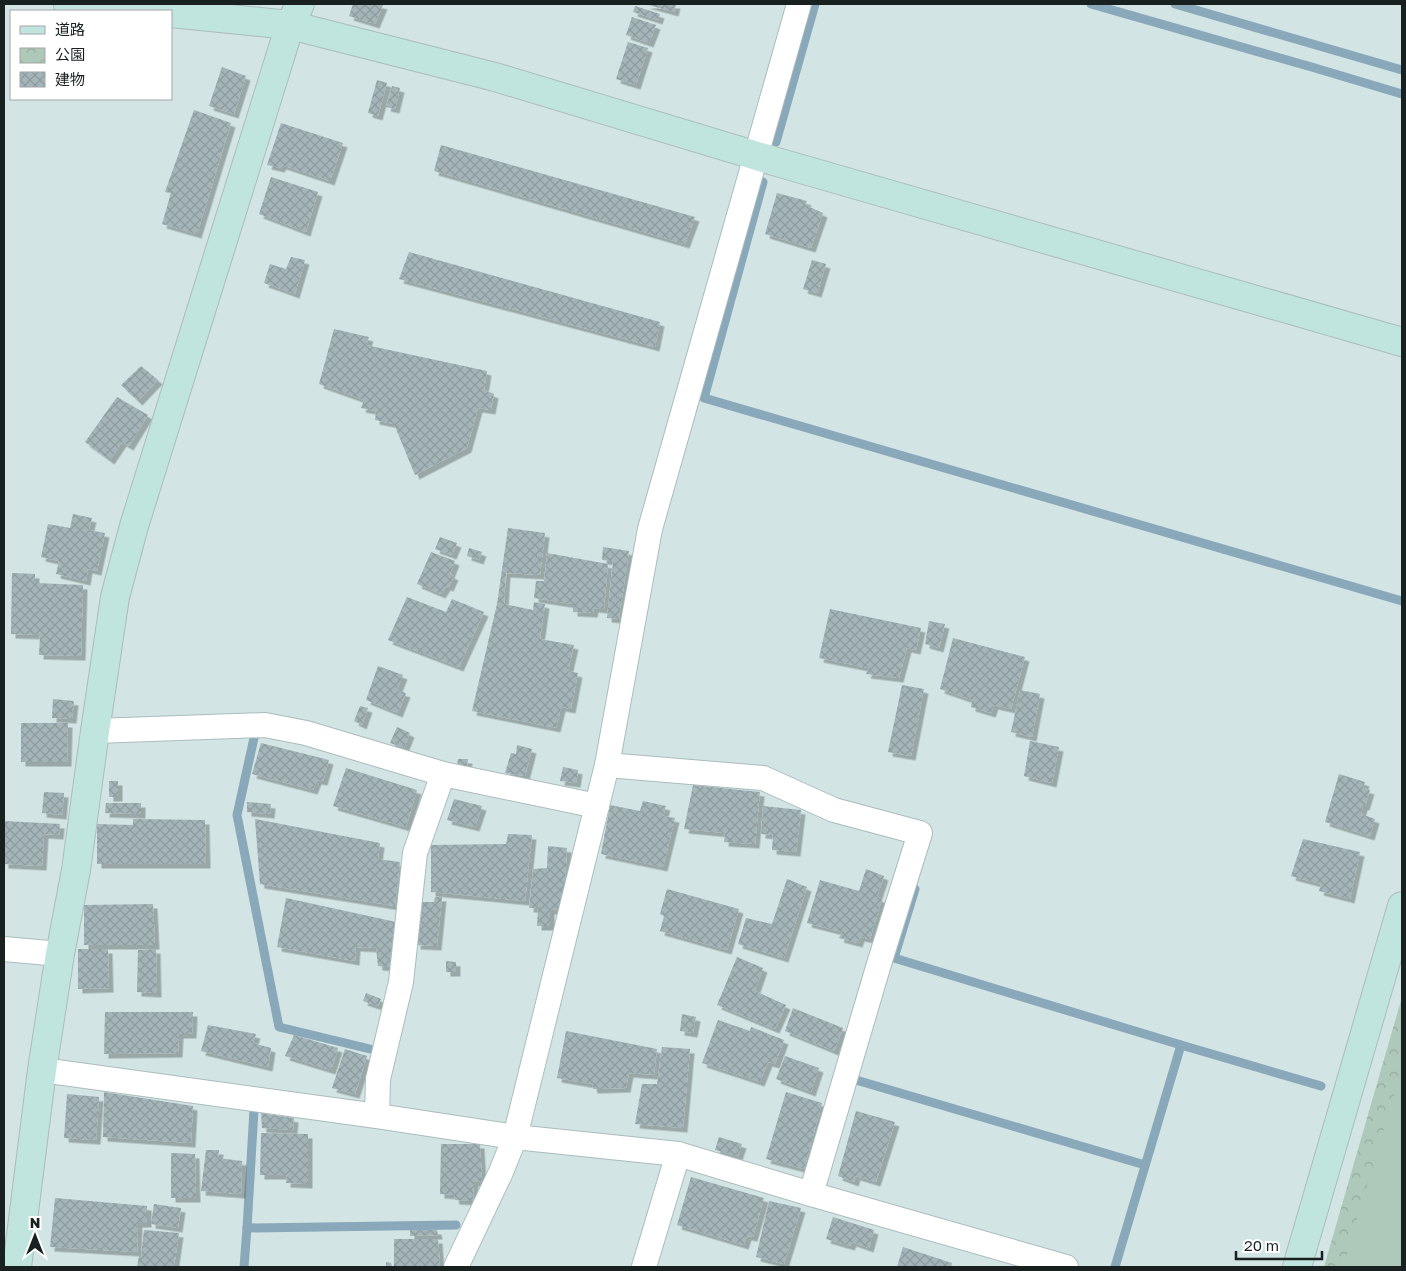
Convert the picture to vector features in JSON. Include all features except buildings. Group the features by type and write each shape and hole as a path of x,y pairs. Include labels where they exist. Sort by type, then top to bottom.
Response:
{"street":[{"path":"68,4 143,10"},
{"path":"456,1267 501,1172 515,1137 597,806 650,529 799,4"},
{"path":"172,12 295,14 757,156 1402,342"},
{"path":"16,1267 42,1070 60,954 76,870 115,597 134,526 295,14"},
{"path":"95,731 265,725 306,733 443,774 597,806"},
{"path":"606,765 763,778 834,810 920,833 811,1194"},
{"path":"377,1116 378,1079 401,982 415,853 443,774"},
{"path":"1297,1267 1402,906"},
{"path":"4,949 60,954"},
{"path":"42,1070 515,1137 678,1154 1066,1267"},
{"path":"644,1267 678,1154"}],"green space":[{"path":"1402,997 1402,1267 1324,1267"},
{"path":"1402,1069 1402,1267 1343,1267"}],"waterway":[{"path":"776,142 815,4"},
{"path":"1091,4 1402,94"},
{"path":"1175,4 1402,70"},
{"path":"763,182 704,398 1402,601"},
{"path":"254,738 237,815 279,1027 370,1049"},
{"path":"915,889 894,958 1181,1045 1115,1267"},
{"path":"1181,1045 1321,1086"},
{"path":"856,1080 1145,1165"},
{"path":"254,1110 247,1228 456,1225"},
{"path":"244,1267 247,1228"}]}
